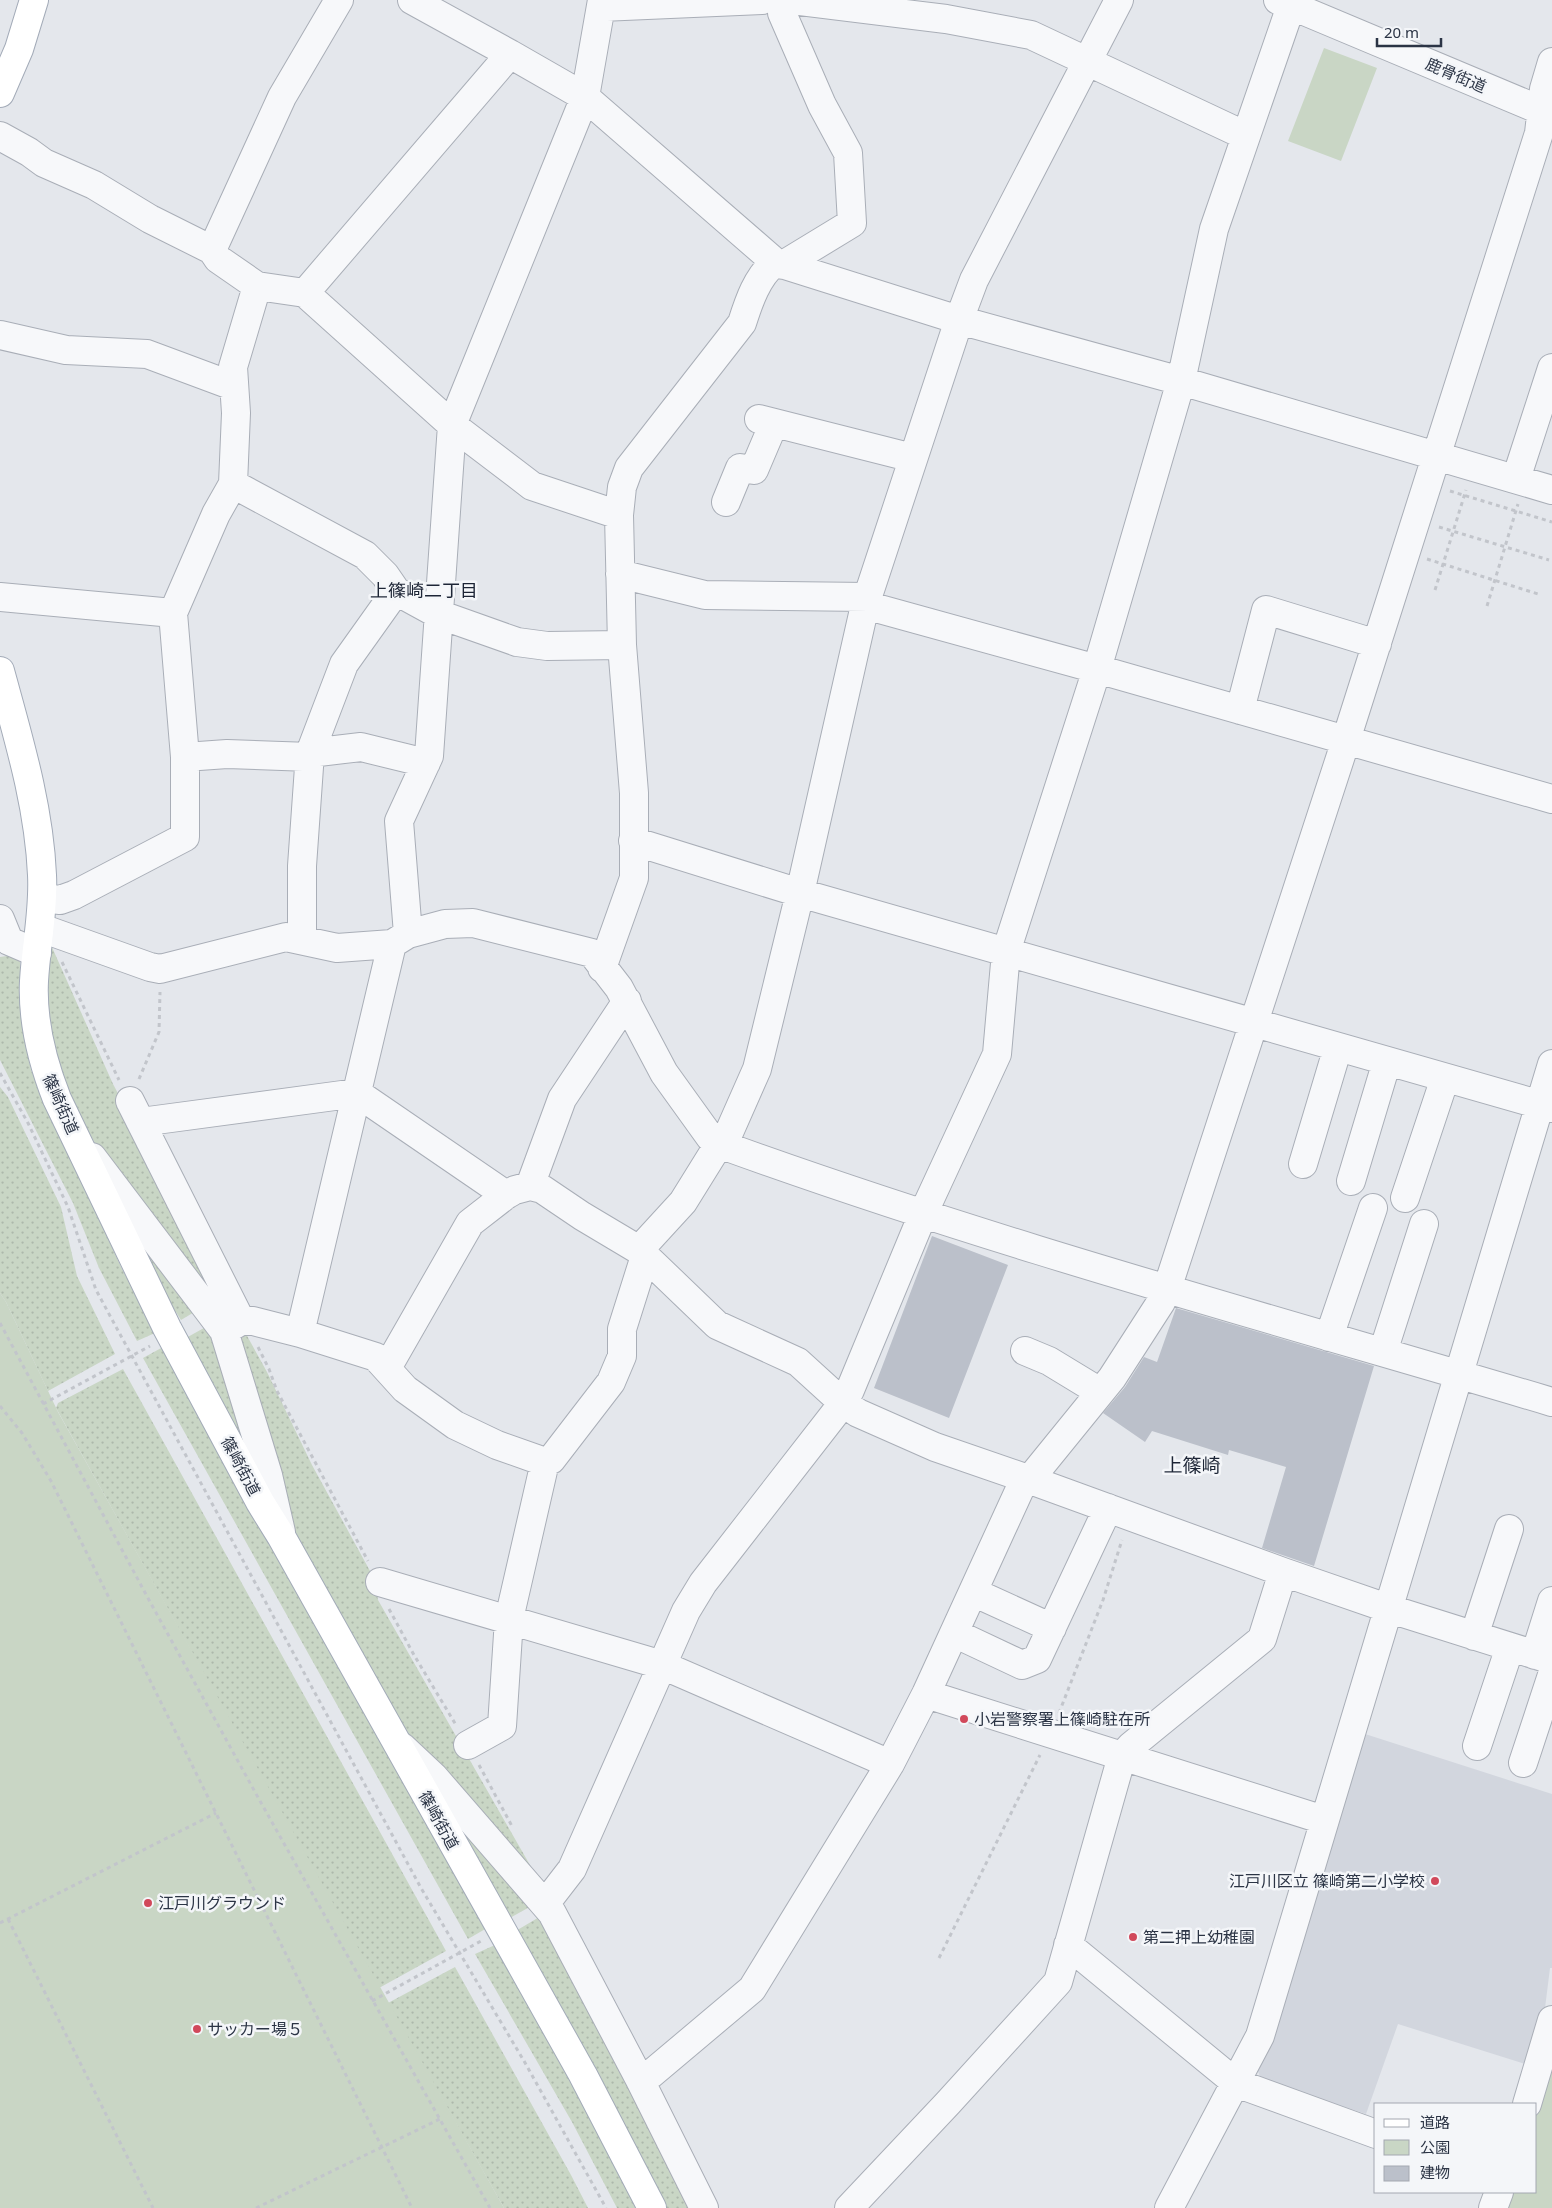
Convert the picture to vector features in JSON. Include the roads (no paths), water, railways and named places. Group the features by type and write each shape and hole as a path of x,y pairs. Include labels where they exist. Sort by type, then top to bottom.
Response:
{"main road":[{"path":"0,93 19,49 34,0"},
{"name":"篠崎街道","path":"0,671 24,760 40,848 42,898 34,998 39,1042 46,1071 72,1130 167,1328 260,1502 282,1536 394,1740 583,2075 652,2208"}],"street":[{"path":"212,250 282,97 339,0"},
{"path":"412,0 585,96 779,263 959,320 1181,381 1437,455 1518,489 1552,490"},
{"path":"300,1333 357,1093 400,939 399,821 429,756 452,425 585,96 602,4 762,0"},
{"path":"602,968 634,878 634,793 622,644 619,515 622,487 629,468 742,323 749,300 767,269 852,223 848,153 822,105 782,13 784,0"},
{"path":"792,0 946,19 1032,35 1244,135"},
{"path":"232,1326 253,1321 300,1333 376,1357 405,1389 455,1425 497,1445 545,1462 551,1460 611,1382 622,1356 622,1329 642,1253 683,1202 721,1145 757,1068 800,893 866,601 959,320 974,280 1119,0"},
{"path":"546,1904 572,1869 686,1611 702,1583 843,1403 850,1390 923,1214 998,1054 1006,952 1097,669 1181,381 1214,229 1287,2"},
{"name":"鹿骨街道","path":"1287,2 1546,113"},
{"path":"305,293 510,54"},
{"path":"640,2080 651,2074 752,1989 890,1764 926,1694 1028,1478 1112,1378 1151,1318 1167,1289 1255,1024 1546,113 1545,84 1552,62"},
{"path":"0,136 29,152 44,164 94,185 150,219 212,250 218,259 257,286 305,293 452,425 532,486 619,515"},
{"path":"42,898 60,900 74,895 185,837 185,757 174,613 216,514 233,484 236,414 233,367 257,286"},
{"path":"0,335 66,350 147,354 233,386"},
{"path":"1518,489 1552,368"},
{"path":"726,502 740,468 754,470 767,421 913,458"},
{"path":"233,484 365,555 385,575 396,591 438,614 517,642 547,646 622,644"},
{"path":"620,574 704,595 866,601 1552,799"},
{"path":"302,940 302,866 310,755 344,664 396,591"},
{"path":"0,597 174,613"},
{"path":"1240,710 1266,610 1377,644"},
{"path":"185,757 227,754 310,755 361,747 426,763"},
{"path":"633,841 800,893 1546,1106"},
{"path":"3,934 160,969 286,937 337,948 400,939 445,924 473,924 592,953 619,988 664,1072 710,1137 721,1145 923,1214 1167,1289 1552,1402"},
{"path":"518,1191 562,1099 627,1002"},
{"path":"1303,1164 1338,1048"},
{"path":"1351,1181 1388,1061"},
{"path":"1169,2208 1260,2036 1324,1820 1390,1609 1458,1374 1546,1106 1552,1064"},
{"path":"1405,1198 1445,1078"},
{"path":"282,1536 232,1326 135,1111 357,1093 518,1191"},
{"path":"72,1130 232,1326"},
{"path":"387,1368 470,1223 518,1191 542,1189 642,1253 718,1324 798,1362 843,1403 858,1413 935,1447 1028,1478 1283,1572 1537,1659"},
{"path":"1329,1337 1373,1208"},
{"path":"1383,1352 1424,1224"},
{"path":"1025,1351 1049,1361 1100,1392"},
{"path":"468,1745 502,1726 509,1619 545,1462"},
{"path":"954,1633 1022,1665 1037,1659 1108,1508"},
{"path":"1474,1636 1509,1529"},
{"path":"849,2208 1058,1982 1122,1756 1131,1746 1262,1639 1283,1572"},
{"path":"380,1582 662,1665 890,1764"},
{"path":"973,1592 1052,1628"},
{"path":"1523,1763 1537,1659 1552,1601"},
{"path":"1477,1746 1537,1659"},
{"path":"926,1694 1324,1820"},
{"path":"394,1740 434,1776 530,1889 546,1904 640,2080 704,2208"},
{"path":"1068,1945 1236,2083 1374,2133"},
{"path":"1527,2103 1552,2020"},
{"path":"1493,2208 1499,2193"}],"place":[{"name":"小岩警察署上篠崎駐在所","path":"964,1719"},
{"name":"江戸川区立 篠崎第二小学校","path":"1435,1881"},
{"name":"江戸川グラウンド","path":"148,1903"},
{"name":"第二押上幼稚園","path":"1133,1937"},
{"name":"サッカー場５","path":"197,2029"}],"district":[{"name":"上篠崎二丁目","path":"424,590"},
{"name":"上篠崎","path":"1192,1465"}]}
